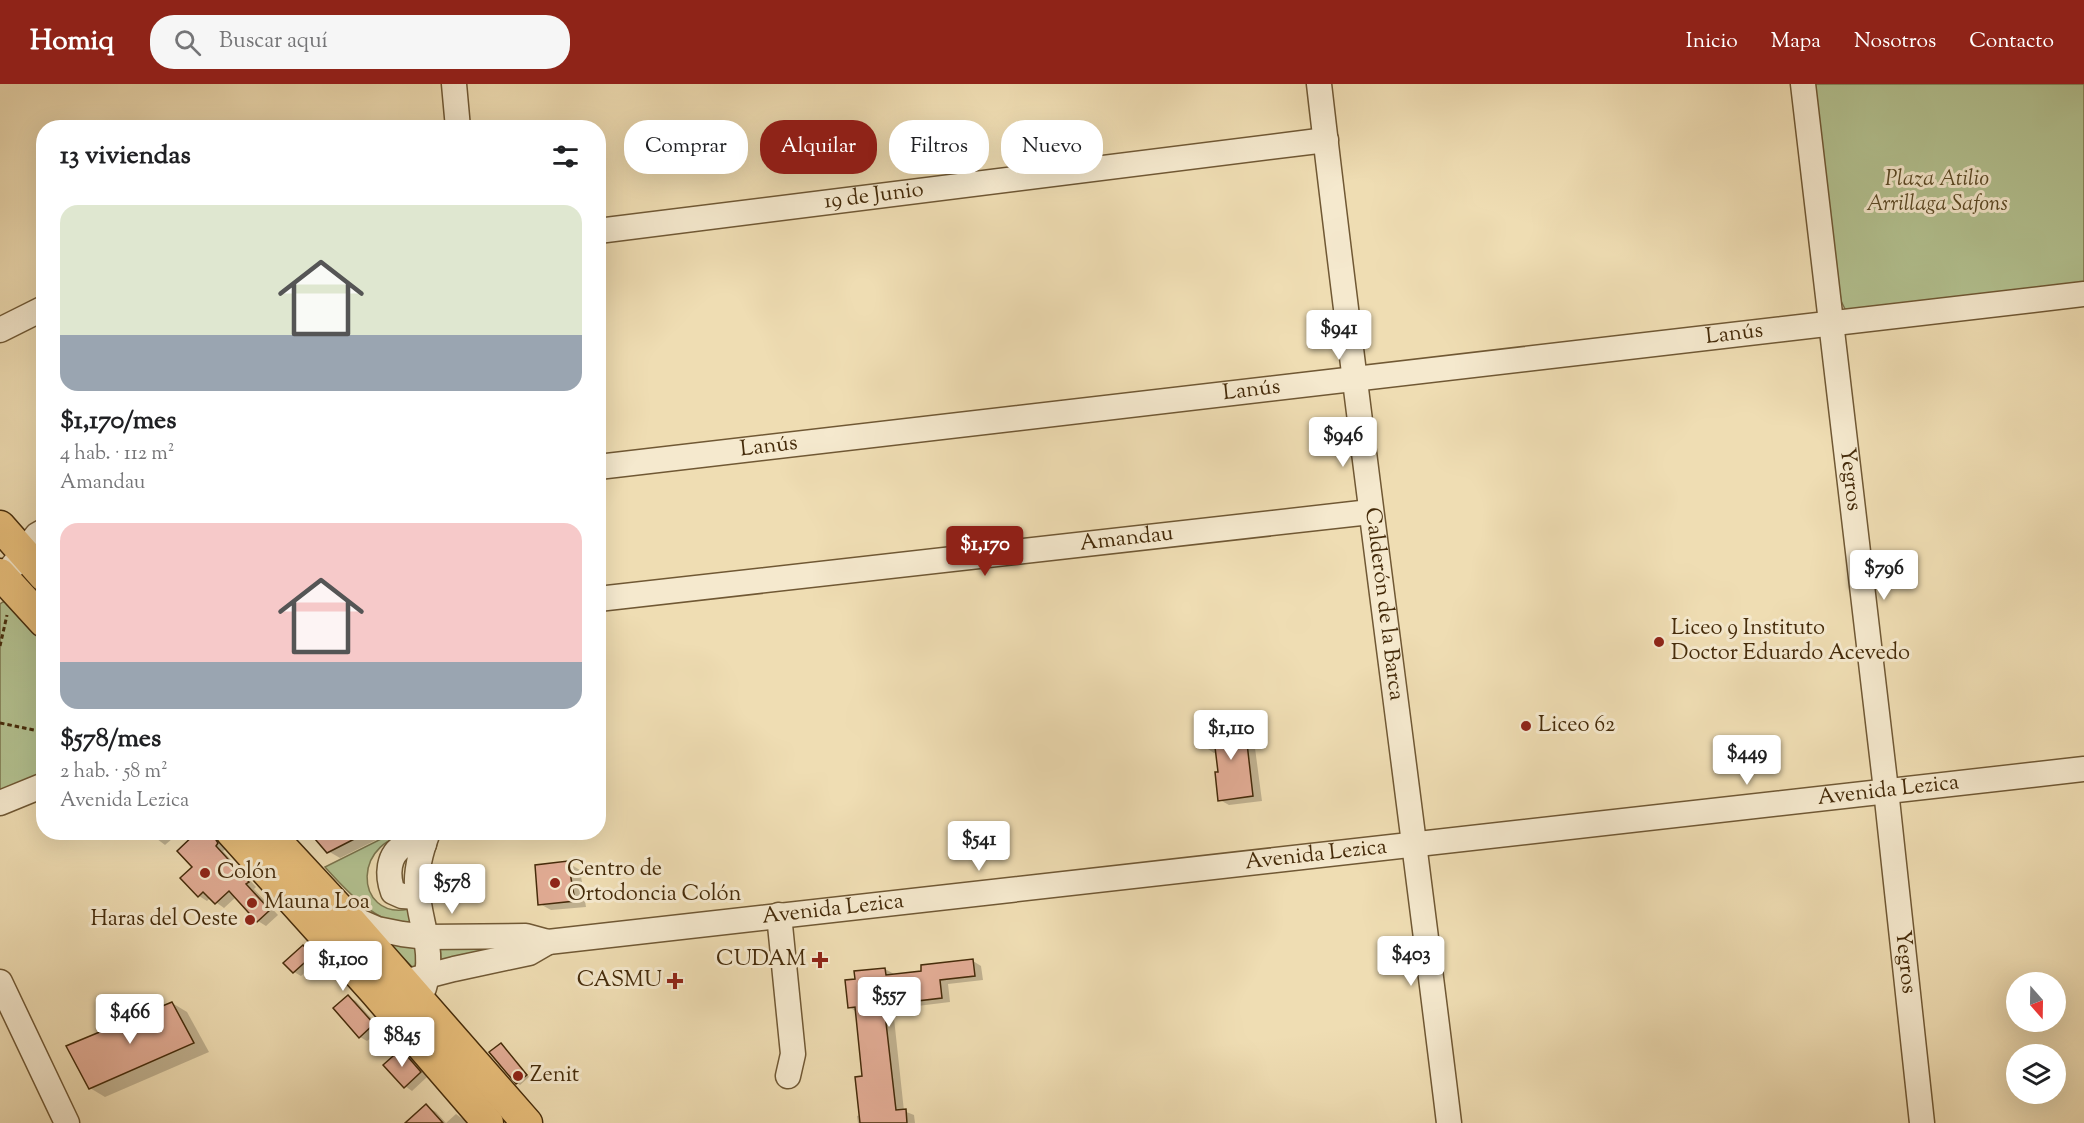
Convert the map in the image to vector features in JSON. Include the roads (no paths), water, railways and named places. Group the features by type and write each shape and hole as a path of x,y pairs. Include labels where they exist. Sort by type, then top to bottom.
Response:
{"main road":[{"path":"0,526 36,567"},
{"path":"1,578 16,577 27,581 36,589"},
{"path":"1,578 36,614"},
{"path":"240,840 406,987 488,1123"},
{"path":"275,840 345,915 527,1123"}],"street":[{"path":"454,84 457,120"},
{"name":"Calderón de la Barca","path":"1319,84 1370,512 1415,846 1449,1123"},
{"name":"Yegros","path":"1803,84 1886,790 1922,1123"},
{"name":"19 de Junio","path":"606,230 1326,140"},
{"name":"Lanús","path":"606,466 2084,294"},
{"path":"0,330 36,312"},
{"name":"Amandau","path":"606,598 1370,512"},
{"path":"1,578 36,536"},
{"name":"Avenida Lezica","path":"345,915 377,929 426,937 526,936 548,942 2084,769"},
{"path":"0,803 36,788"},
{"path":"406,987 429,957 417,885 426,840"},
{"path":"780,915 794,1054 788,1076"},
{"name":"Avenida Lezica","path":"406,987 529,953 548,942"},
{"path":"0,982 67,1123"}],"place":[{"name":"Liceo 9 Instituto Doctor Eduardo Acevedo","path":"1659,642"},
{"name":"Liceo 62","path":"1526,726"},
{"name":"Colón","path":"205,873"},
{"name":"Centro de Ortodoncia Colón","path":"555,883"},
{"name":"Mauna Loa","path":"252,903"},
{"name":"Haras del Oeste","path":"250,920"},
{"name":"CUDAM","path":"820,960"},
{"name":"CASMU","path":"675,981"},
{"name":"Zenit","path":"518,1076"}],"park label":[{"name":"Plaza Atilio Arrillaga Safons","path":"1937,192"}]}
